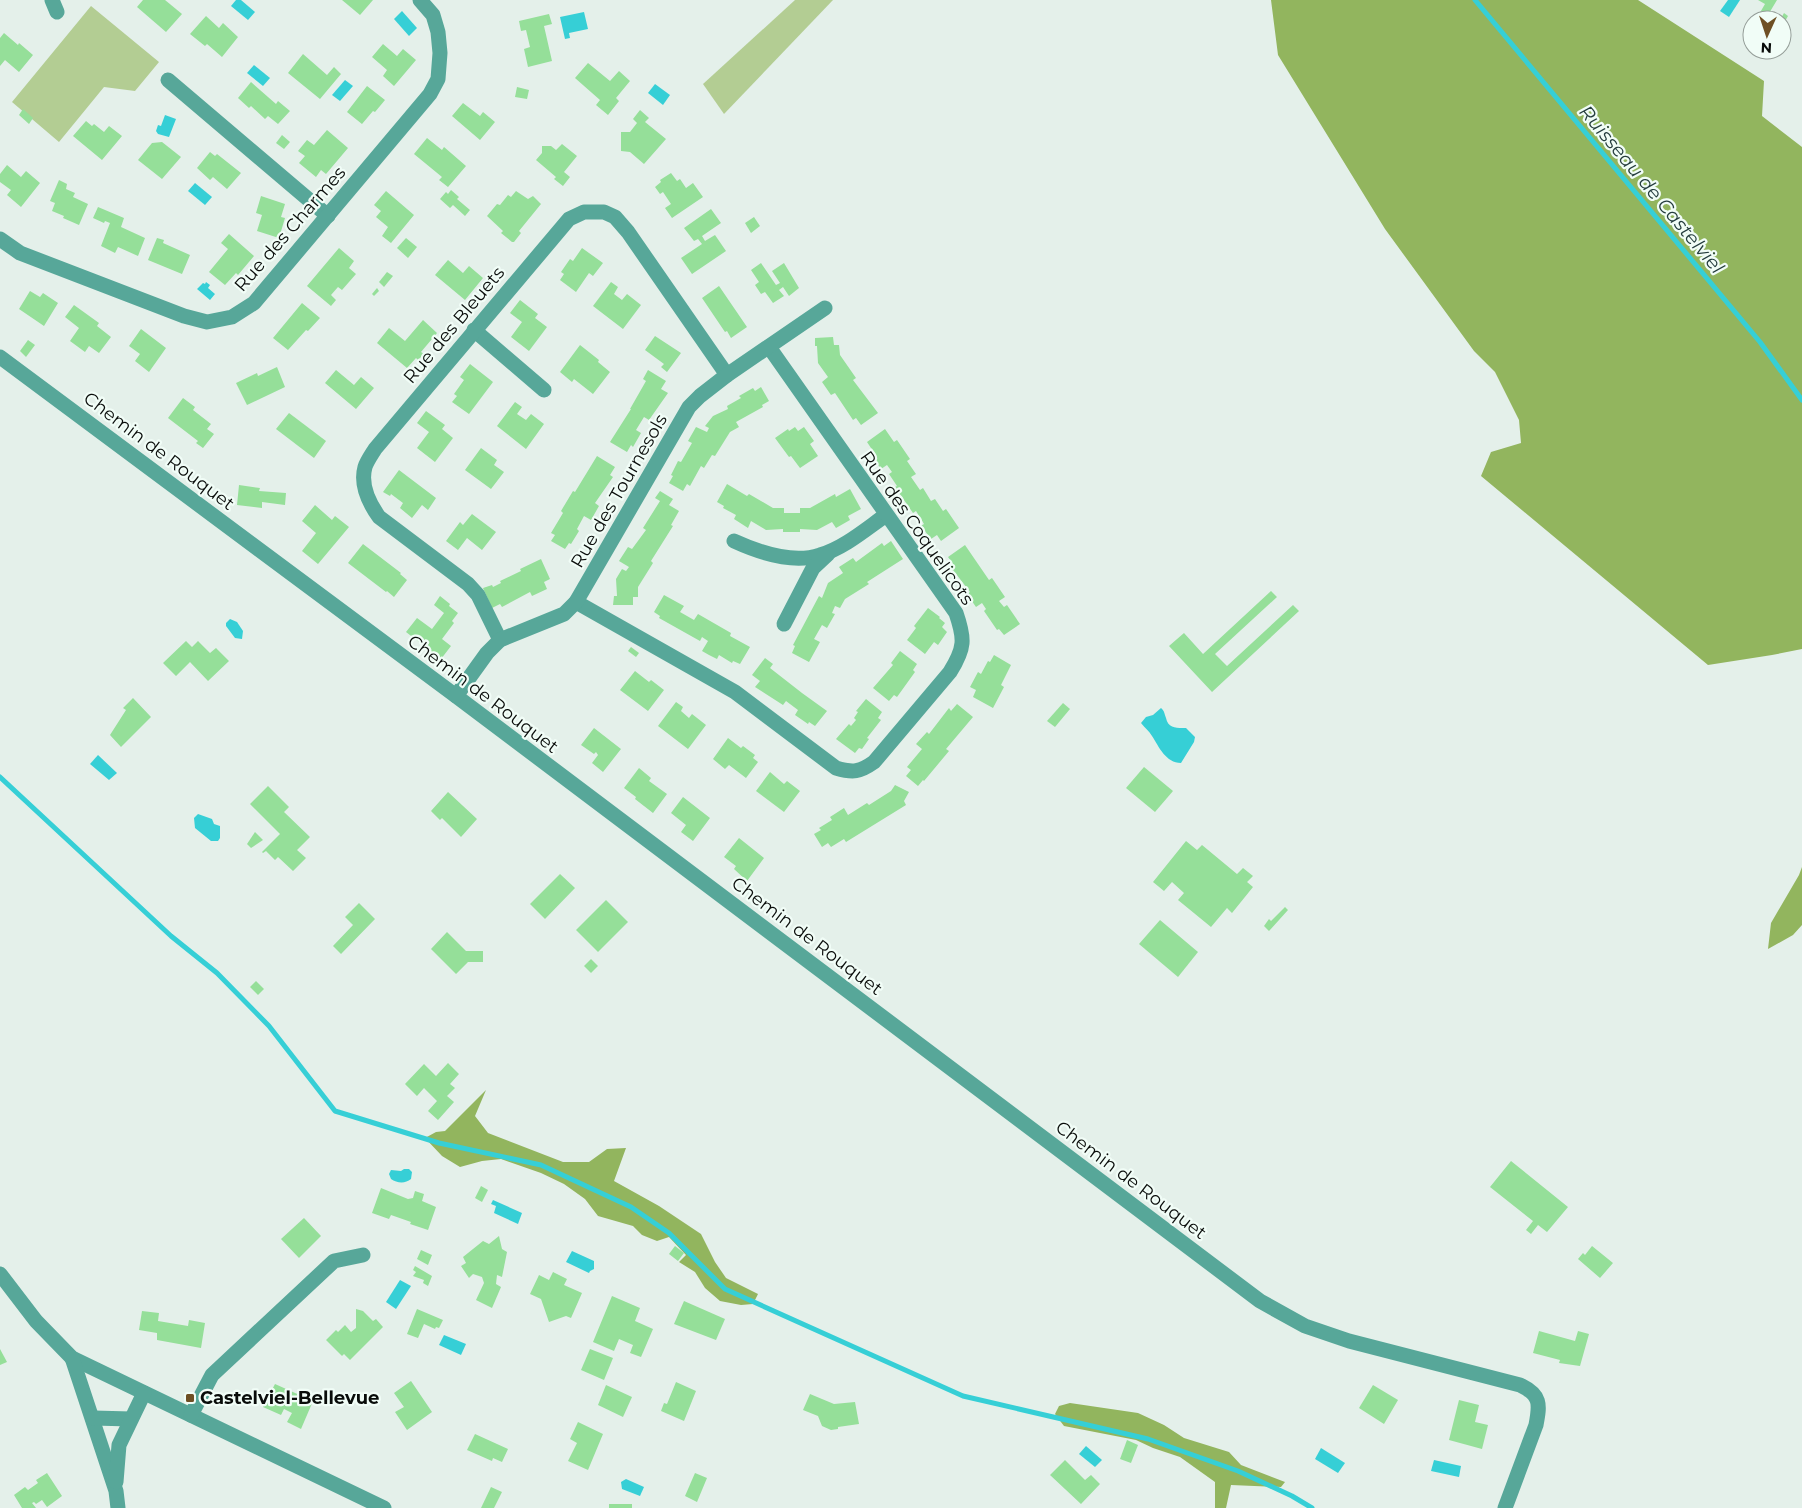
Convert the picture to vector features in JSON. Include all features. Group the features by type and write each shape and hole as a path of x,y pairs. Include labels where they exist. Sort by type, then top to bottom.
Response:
{"street":[{"name":"Rue des Charmes","path":"0,239 20,253 184,316 207,322 232,317 254,303 430,94 438,79 440,53 438,32 433,16 420,0"},
{"path":"168,80 328,216"},
{"name":"Rue des Bleuets","path":"500,640 478,595 468,584 379,517 369,503 364,486 365,467 375,449 569,219 584,212 604,212 615,217 628,232 727,375"},
{"name":"Rue des Tournesols","path":"456,696 487,653 500,640 564,614 576,602 689,407 727,375 824,308"},
{"path":"474,330 544,390"},
{"name":"Rue des Coquelicots","path":"576,602 735,692 836,768 848,772 862,770 874,762 950,672 958,659 962,646 963,633 956,613 769,347"},
{"name":"Chemin de Rouquet","path":"0,357 456,696 1260,1301 1304,1326 1349,1341 1520,1385 1532,1390 1537,1398 1539,1410 1536,1425 1505,1508"},
{"path":"784,624 813,568 822,558 886,515"},
{"path":"734,541 752,549 777,556 794,557 820,556 840,546"},
{"path":"191,1414 212,1375 334,1261 363,1255"},
{"path":"0,1274 36,1321 72,1358 384,1508"},
{"path":"72,1358 116,1491"},
{"path":"118,1508 116,1491 119,1445 144,1393"},
{"path":"93,1418 132,1419"}],"green space":[{"path":"795,0 833,0 724,114 703,84"},
{"path":"1271,0 1638,0 1764,81 1762,116 1802,147 1802,649 1708,665 1481,476 1491,452 1521,443 1519,420 1495,372 1474,351 1385,229 1278,55"},
{"path":"91,6 159,62 135,91 104,87 59,142 12,102"},
{"path":"1802,867 1802,925 1793,935 1768,949 1771,923"},
{"path":"486,1090 475,1116 488,1133 563,1162 589,1162 607,1149 626,1148 614,1181 659,1206 701,1234 715,1262 726,1278 758,1294 753,1304 741,1305 720,1301 705,1288 695,1272 679,1262 686,1255 669,1237 657,1241 642,1235 633,1226 598,1216 585,1199 564,1184 541,1173 501,1159 482,1161 460,1167 442,1156 425,1138 436,1132 445,1131"},
{"path":"1070,1403 1138,1413 1164,1425 1184,1438 1229,1452 1241,1465 1285,1482 1281,1487 1231,1485 1226,1508 1215,1508 1215,1482 1180,1457 1136,1440 1064,1426 1055,1414 1059,1406"}],"water":[{"path":"236,0 241,0 255,12 248,20 231,6"},
{"path":"1728,0 1740,0 1729,17 1720,11"},
{"path":"402,11 417,28 409,36 394,19"},
{"path":"584,12 588,29 569,33 570,38 565,39 560,17"},
{"path":"254,65 270,78 263,86 247,73"},
{"path":"345,80 353,86 340,101 332,95"},
{"path":"655,84 670,95 663,105 648,93"},
{"path":"165,115 176,119 169,137 158,134 156,131 158,125 161,126"},
{"path":"195,183 212,197 205,205 188,191"},
{"path":"206,282 210,285 208,288 215,294 210,300 197,289"},
{"path":"230,619 237,622 243,631 242,639 235,638 226,626"},
{"path":"1161,708 1167,722 1171,726 1186,728 1195,737 1181,763 1167,757 1141,723 1146,717 1153,715"},
{"path":"98,755 117,773 109,780 90,764"},
{"path":"198,814 212,819 214,824 220,826 220,838 218,841 211,841 195,828 194,818"},
{"path":"409,1169 412,1172 411,1179 401,1182 391,1179 389,1174 391,1170 401,1171"},
{"path":"493,1200 522,1213 518,1224 494,1213 496,1206 491,1204"},
{"path":"572,1251 594,1261 594,1269 589,1273 566,1262"},
{"path":"400,1280 411,1286 396,1309 386,1302"},
{"path":"444,1335 466,1344 461,1355 439,1345"},
{"path":"1086,1446 1102,1460 1095,1467 1079,1454"},
{"path":"1321,1448 1345,1463 1338,1473 1315,1459"},
{"path":"1434,1460 1461,1466 1459,1477 1431,1471"},
{"path":"626,1479 644,1487 640,1496 622,1489 621,1482"}],"building":[{"path":"143,0 165,0 182,14 166,32 137,7"},
{"path":"342,0 373,0 360,15"},
{"path":"1758,0 1777,0 1771,10 1762,10 1765,4"},
{"path":"549,14 552,24 544,26 552,61 528,67 524,49 530,47 526,30 521,31 519,21"},
{"path":"206,16 219,28 223,23 238,37 222,57 207,44 205,46 190,34"},
{"path":"4,33 33,55 19,72 5,60 0,66 0,38"},
{"path":"383,44 397,56 403,49 416,60 394,86 383,76 387,70 372,57"},
{"path":"303,54 327,75 334,67 341,74 320,99 288,73"},
{"path":"588,63 610,81 619,71 630,81 616,98 619,101 608,115 596,105 600,100 575,78"},
{"path":"251,82 276,104 278,101 290,111 278,124 268,116 265,119 251,106 249,108 238,98"},
{"path":"367,86 385,100 362,124 347,112"},
{"path":"517,87 529,90 527,99 515,97"},
{"path":"463,103 480,116 483,112 495,122 480,140 452,116"},
{"path":"23,109 33,118 29,124 19,115"},
{"path":"640,110 649,118 645,122 666,139 644,164 630,152 621,151 621,132 630,132 637,123 633,119"},
{"path":"86,121 92,126 94,124 104,132 109,126 122,136 102,160 73,136"},
{"path":"327,130 348,148 326,174 321,170 316,177 299,163 305,156 298,151 307,140 314,145"},
{"path":"282,135 290,142 284,149 276,143"},
{"path":"427,138 442,150 444,147 466,166 448,187 439,180 442,177 414,154"},
{"path":"162,142 181,157 162,179 138,160 152,143"},
{"path":"562,144 577,156 564,172 570,177 563,186 554,179 556,177 536,160 542,153 542,146 551,146 556,150"},
{"path":"210,152 215,156 217,154 241,173 227,189 213,177 210,180 197,168"},
{"path":"7,165 21,177 26,171 40,183 21,207 7,195 11,190 0,182 0,174"},
{"path":"671,173 677,181 680,179 686,188 693,183 703,197 672,218 665,208 671,204 663,192 660,194 655,187 661,182 660,180"},
{"path":"59,180 67,184 66,189 75,193 73,197 88,204 79,225 52,211 55,203 50,201"},
{"path":"451,190 459,197 457,199 470,210 465,216 453,205 450,208 440,199 446,192 448,194"},
{"path":"386,191 414,215 391,243 382,236 388,227 376,217 381,211 374,205"},
{"path":"516,191 528,199 533,196 541,204 519,231 521,233 512,242 501,233 503,231 487,216 497,204 500,205 508,195 511,197"},
{"path":"261,196 285,204 281,217 285,218 279,238 257,231 262,215 256,213"},
{"path":"98,207 124,218 121,227 145,238 138,256 118,247 115,253 101,246 110,223 105,221 104,223 93,218"},
{"path":"711,209 721,223 702,236 705,241 715,235 726,251 692,274 681,258 702,244 698,239 694,241 684,228"},
{"path":"754,217 760,226 751,233 745,223"},
{"path":"229,234 254,256 238,275 236,273 225,285 209,272 228,249 221,243"},
{"path":"157,238 164,240 163,243 190,255 182,274 148,260"},
{"path":"406,238 417,247 408,258 397,248"},
{"path":"339,248 354,261 349,268 356,274 342,290 338,287 331,295 336,300 331,306 307,286"},
{"path":"582,248 603,263 593,276 589,273 576,292 560,280 564,274 561,272 570,259 573,261"},
{"path":"448,260 463,273 469,266 483,278 465,300 435,275"},
{"path":"761,263 776,285 780,283 772,271 784,263 799,288 789,296 783,287 779,290 784,296 773,303 765,292 761,294 755,285 759,282 751,270"},
{"path":"387,272 393,276 384,287 379,282"},
{"path":"611,282 618,287 614,294 622,300 627,294 641,305 623,329 593,306"},
{"path":"719,286 747,327 731,338 702,298"},
{"path":"377,288 379,291 374,296 372,294"},
{"path":"30,291 40,297 43,293 58,303 44,326 19,309"},
{"path":"520,300 538,314 535,318 547,327 529,351 511,337 522,322 510,313"},
{"path":"302,303 320,318 288,350 273,338"},
{"path":"74,305 99,323 97,326 111,337 99,353 89,346 85,352 70,341 79,328 65,317"},
{"path":"423,320 437,333 421,352 424,354 418,360 416,358 407,368 377,343 389,328 405,341"},
{"path":"141,329 166,348 149,372 135,361 140,354 129,346"},
{"path":"655,336 681,353 667,372 661,367 664,364 645,350"},
{"path":"833,337 834,345 839,345 840,355 856,378 853,380 878,413 861,425 856,418 853,420 835,393 831,395 822,382 828,377 818,363 815,338"},
{"path":"28,340 35,345 26,357 20,351"},
{"path":"580,345 599,360 598,362 610,372 593,394 574,379 572,382 560,372"},
{"path":"470,364 493,382 469,414 452,402 457,396 454,394 464,380 460,377"},
{"path":"277,367 285,387 247,405 236,383 257,373 258,376"},
{"path":"336,370 354,385 361,377 374,388 356,409 325,383"},
{"path":"648,370 666,381 661,389 668,393 649,420 644,417 636,430 641,433 633,447 631,445 627,452 610,442 646,381 643,379"},
{"path":"761,387 769,401 762,405 763,407 736,422 739,427 730,432 715,456 712,455 704,468 701,466 690,486 687,484 683,491 669,483 678,461 681,462 692,443 688,441 696,427 707,432 709,428 705,426 713,416 728,409 727,406 741,398 739,396 753,388 755,391"},
{"path":"183,398 195,407 193,410 211,424 207,429 214,434 203,448 196,443 198,441 168,418"},
{"path":"515,402 522,407 517,414 526,420 531,414 544,424 526,449 497,426"},
{"path":"426,411 445,425 442,429 453,438 435,462 417,448 429,432 417,423"},
{"path":"289,413 326,441 314,458 276,429"},
{"path":"795,427 798,431 804,427 814,441 810,444 818,456 800,468 775,438 788,429 789,431"},
{"path":"885,429 894,442 897,440 910,459 907,461 916,474 911,477 920,490 923,488 931,501 935,499 943,511 946,509 959,528 941,541 937,535 931,539 921,526 924,524 916,511 913,513 895,487 897,486 889,474 892,472 887,465 881,469 872,456 875,454 867,442"},
{"path":"481,448 497,460 494,465 504,472 491,489 465,470"},
{"path":"597,456 615,467 610,475 613,477 595,503 599,506 591,520 584,516 577,529 579,531 571,544 569,543 565,549 551,541 555,535 551,533 563,513 561,511"},
{"path":"399,470 436,498 428,510 422,505 412,518 400,508 403,503 391,494 390,496 383,492"},
{"path":"727,484 773,508 784,508 784,513 800,513 800,508 810,508 835,494 836,497 850,489 861,509 848,516 850,520 836,528 832,522 817,530 800,529 800,532 783,532 783,529 766,530 751,521 748,528 734,519 736,515 723,508 724,506 717,502"},
{"path":"239,485 260,488 259,491 286,493 285,505 262,502 262,508 237,505"},
{"path":"660,491 673,499 669,505 679,511 671,525 673,526 651,561 653,563 638,587 638,597 633,597 633,605 613,605 614,596 617,596 616,579 622,569 626,571 629,567 619,561 628,547 632,549 646,530 643,528 660,501 655,498"},
{"path":"315,505 332,520 335,516 349,527 318,564 302,551 316,533 302,521"},
{"path":"472,514 496,532 482,550 467,538 458,550 446,541 460,522 463,525"},
{"path":"891,541 903,559 867,582 869,584 845,599 840,608 835,606 832,613 835,614 827,628 822,625 814,639 820,642 809,662 792,653 795,646 793,645 819,596 822,598 828,583 843,573 839,567 853,558 856,562 882,543 884,546"},
{"path":"363,544 401,573 407,580 394,597 348,563"},
{"path":"965,545 989,580 992,578 1005,597 999,601 1004,607 1007,605 1020,624 1004,635 999,629 997,630 984,611 986,609 982,603 976,607 967,594 970,592 950,566 953,564 948,557"},
{"path":"541,559 550,579 544,582 547,589 532,596 530,592 502,607 500,604 492,608 483,588 492,585 493,587 501,583 500,581 521,571 520,569"},
{"path":"1271,591 1277,597 1215,654 1227,666 1293,605 1299,611 1212,692 1169,646 1184,633 1203,654"},
{"path":"664,595 684,606 680,612 694,620 698,614 731,633 730,636 750,647 740,664 733,661 732,663 719,655 717,659 709,655 702,651 708,641 702,637 700,641 659,618 660,616 654,612"},
{"path":"440,596 458,613 452,621 454,623 442,639 451,646 441,659 406,632 417,618 432,629 444,613 434,605"},
{"path":"928,608 945,623 942,627 947,632 938,645 934,642 925,654 907,640 916,628 914,626"},
{"path":"186,641 192,647 198,641 210,653 216,648 229,661 208,681 190,662 176,676 163,663"},
{"path":"631,647 639,653 636,657 628,651"},
{"path":"900,651 917,664 913,670 915,672 897,697 894,695 889,701 873,688 893,665 891,663"},
{"path":"994,655 1011,665 1001,685 1004,687 993,708 973,697 976,690 970,687 978,672 981,674 988,661 990,662"},
{"path":"765,658 773,664 770,668 827,711 815,726 809,722 808,724 795,715 798,710 786,701 783,705 755,687 760,681 752,675"},
{"path":"635,671 649,682 651,680 664,690 648,711 620,690"},
{"path":"133,698 151,717 121,747 110,735 126,710 123,708"},
{"path":"866,699 882,712 878,718 881,720 867,738 869,739 862,749 859,748 855,753 836,739 849,724 851,726 856,720 854,718 858,712 856,711"},
{"path":"676,702 683,707 681,711 689,718 692,714 706,725 688,749 658,726"},
{"path":"1063,703 1070,709 1055,727 1047,721"},
{"path":"957,704 973,717 946,749 949,751 918,786 906,776 911,770 907,767 922,749 916,744 927,732 929,734 949,708 951,711"},
{"path":"594,728 621,749 603,772 592,763 598,755 596,752 594,754 581,745"},
{"path":"728,738 741,748 743,746 755,755 753,758 758,762 746,778 729,765 725,769 713,759"},
{"path":"1144,767 1173,791 1155,812 1126,788"},
{"path":"639,768 651,778 649,781 667,794 653,813 624,788"},
{"path":"770,772 784,784 787,781 800,791 784,812 756,791"},
{"path":"895,785 909,792 904,801 906,805 846,842 844,839 831,847 828,843 822,847 814,834 821,830 819,828 832,820 830,817 844,808 848,815 867,803 869,805 891,791"},
{"path":"268,786 289,807 284,812 310,837 297,850 306,858 293,871 278,857 275,860 266,851 262,852 280,834 250,804"},
{"path":"448,792 477,819 461,837 442,818 440,820 431,811"},
{"path":"683,797 710,818 693,841 681,832 686,825 671,813"},
{"path":"255,832 263,840 251,848 247,844"},
{"path":"739,838 764,858 747,881 734,869 736,866 724,857"},
{"path":"1186,841 1197,850 1202,845 1237,874 1243,868 1253,876 1247,882 1253,887 1232,913 1227,908 1211,927 1178,900 1184,893 1172,882 1164,891 1153,882"},
{"path":"560,874 575,888 545,919 530,904"},
{"path":"606,900 628,922 598,952 576,930"},
{"path":"359,903 375,919 341,954 333,946 353,925 345,917"},
{"path":"1285,907 1288,910 1269,931 1264,926 1269,919 1271,921"},
{"path":"1160,920 1198,952 1178,977 1139,944"},
{"path":"447,932 466,951 483,951 483,962 468,962 456,974 431,949"},
{"path":"591,959 598,966 591,973 584,966"},
{"path":"256,981 264,989 258,995 250,987"},
{"path":"448,1063 459,1074 450,1084 455,1088 447,1096 454,1102 438,1120 428,1111 437,1101 424,1088 417,1096 405,1084 424,1064 436,1076"},
{"path":"1511,1161 1568,1207 1547,1232 1538,1225 1531,1234 1526,1230 1533,1221 1490,1187"},
{"path":"481,1186 488,1190 482,1202 475,1198"},
{"path":"381,1188 408,1199 413,1198 415,1191 424,1194 422,1201 436,1207 428,1230 391,1215 389,1219 372,1213"},
{"path":"304,1218 321,1236 299,1258 281,1239"},
{"path":"499,1236 502,1249 507,1252 502,1277 497,1275 496,1284 501,1287 492,1308 476,1300 484,1283 482,1277 473,1274 469,1278 461,1266 466,1263 463,1257 483,1241 489,1244"},
{"path":"675,1246 684,1253 678,1261 669,1254"},
{"path":"1592,1246 1613,1263 1600,1278 1578,1259 1583,1253 1585,1255"},
{"path":"421,1250 432,1255 428,1265 417,1259"},
{"path":"415,1266 432,1276 428,1286 423,1283 424,1280 413,1276 416,1272 413,1270"},
{"path":"553,1272 567,1279 564,1285 582,1293 571,1318 566,1316 549,1322 541,1299 530,1294 539,1275 549,1280"},
{"path":"612,1296 640,1308 635,1321 653,1329 641,1357 630,1353 633,1345 619,1339 614,1351 593,1342"},
{"path":"684,1301 725,1319 716,1340 674,1324"},
{"path":"356,1309 363,1311 373,1321 376,1319 383,1327 350,1360 344,1354 342,1356 326,1340 336,1330 338,1332 345,1325 351,1332 356,1328"},
{"path":"417,1309 443,1320 439,1328 436,1327 435,1329 424,1324 418,1338 407,1334"},
{"path":"142,1311 159,1313 158,1321 188,1326 189,1320 205,1323 201,1348 157,1340 157,1333 139,1330"},
{"path":"1539,1331 1575,1341 1578,1331 1589,1334 1580,1366 1559,1363 1560,1360 1533,1353"},
{"path":"0,1349 7,1362 0,1365"},
{"path":"590,1349 613,1358 604,1380 581,1370"},
{"path":"411,1381 432,1412 407,1430 395,1412 404,1407 394,1393"},
{"path":"676,1382 696,1391 684,1421 661,1411 664,1403 667,1404"},
{"path":"275,1384 313,1401 301,1429 287,1422 292,1413 284,1409 281,1415 263,1407"},
{"path":"606,1385 632,1397 623,1417 598,1405"},
{"path":"1373,1385 1398,1400 1384,1424 1359,1408"},
{"path":"810,1394 834,1404 855,1402 859,1424 831,1430 822,1426 818,1416 803,1410"},
{"path":"1459,1400 1479,1405 1475,1422 1488,1425 1482,1449 1449,1440"},
{"path":"578,1422 603,1434 588,1470 568,1461 577,1443 570,1439"},
{"path":"475,1434 508,1449 502,1462 493,1458 492,1461 467,1450"},
{"path":"1127,1440 1138,1445 1131,1463 1120,1459"},
{"path":"1065,1460 1085,1480 1091,1475 1100,1484 1081,1504 1050,1475"},
{"path":"47,1473 62,1496 47,1507 42,1500 36,1504 32,1503 36,1508 22,1508 14,1495 25,1487 28,1490 38,1483 36,1480"},
{"path":"695,1473 707,1478 697,1502 685,1496"},
{"path":"491,1487 502,1492 494,1508 481,1508"},
{"path":"609,1504 632,1504 632,1508 609,1508"}],"waterway":[{"name":"Ruisseau de Castelviel","path":"1475,0 1760,342 1802,400"},
{"path":"0,777 171,936 217,973 269,1026 335,1111 439,1143 541,1165 631,1207 669,1233 725,1289 963,1396 1148,1439 1238,1471 1292,1496 1312,1508"}],"place":[{"name":"Castelviel-Bellevue","path":"190,1398"}]}
